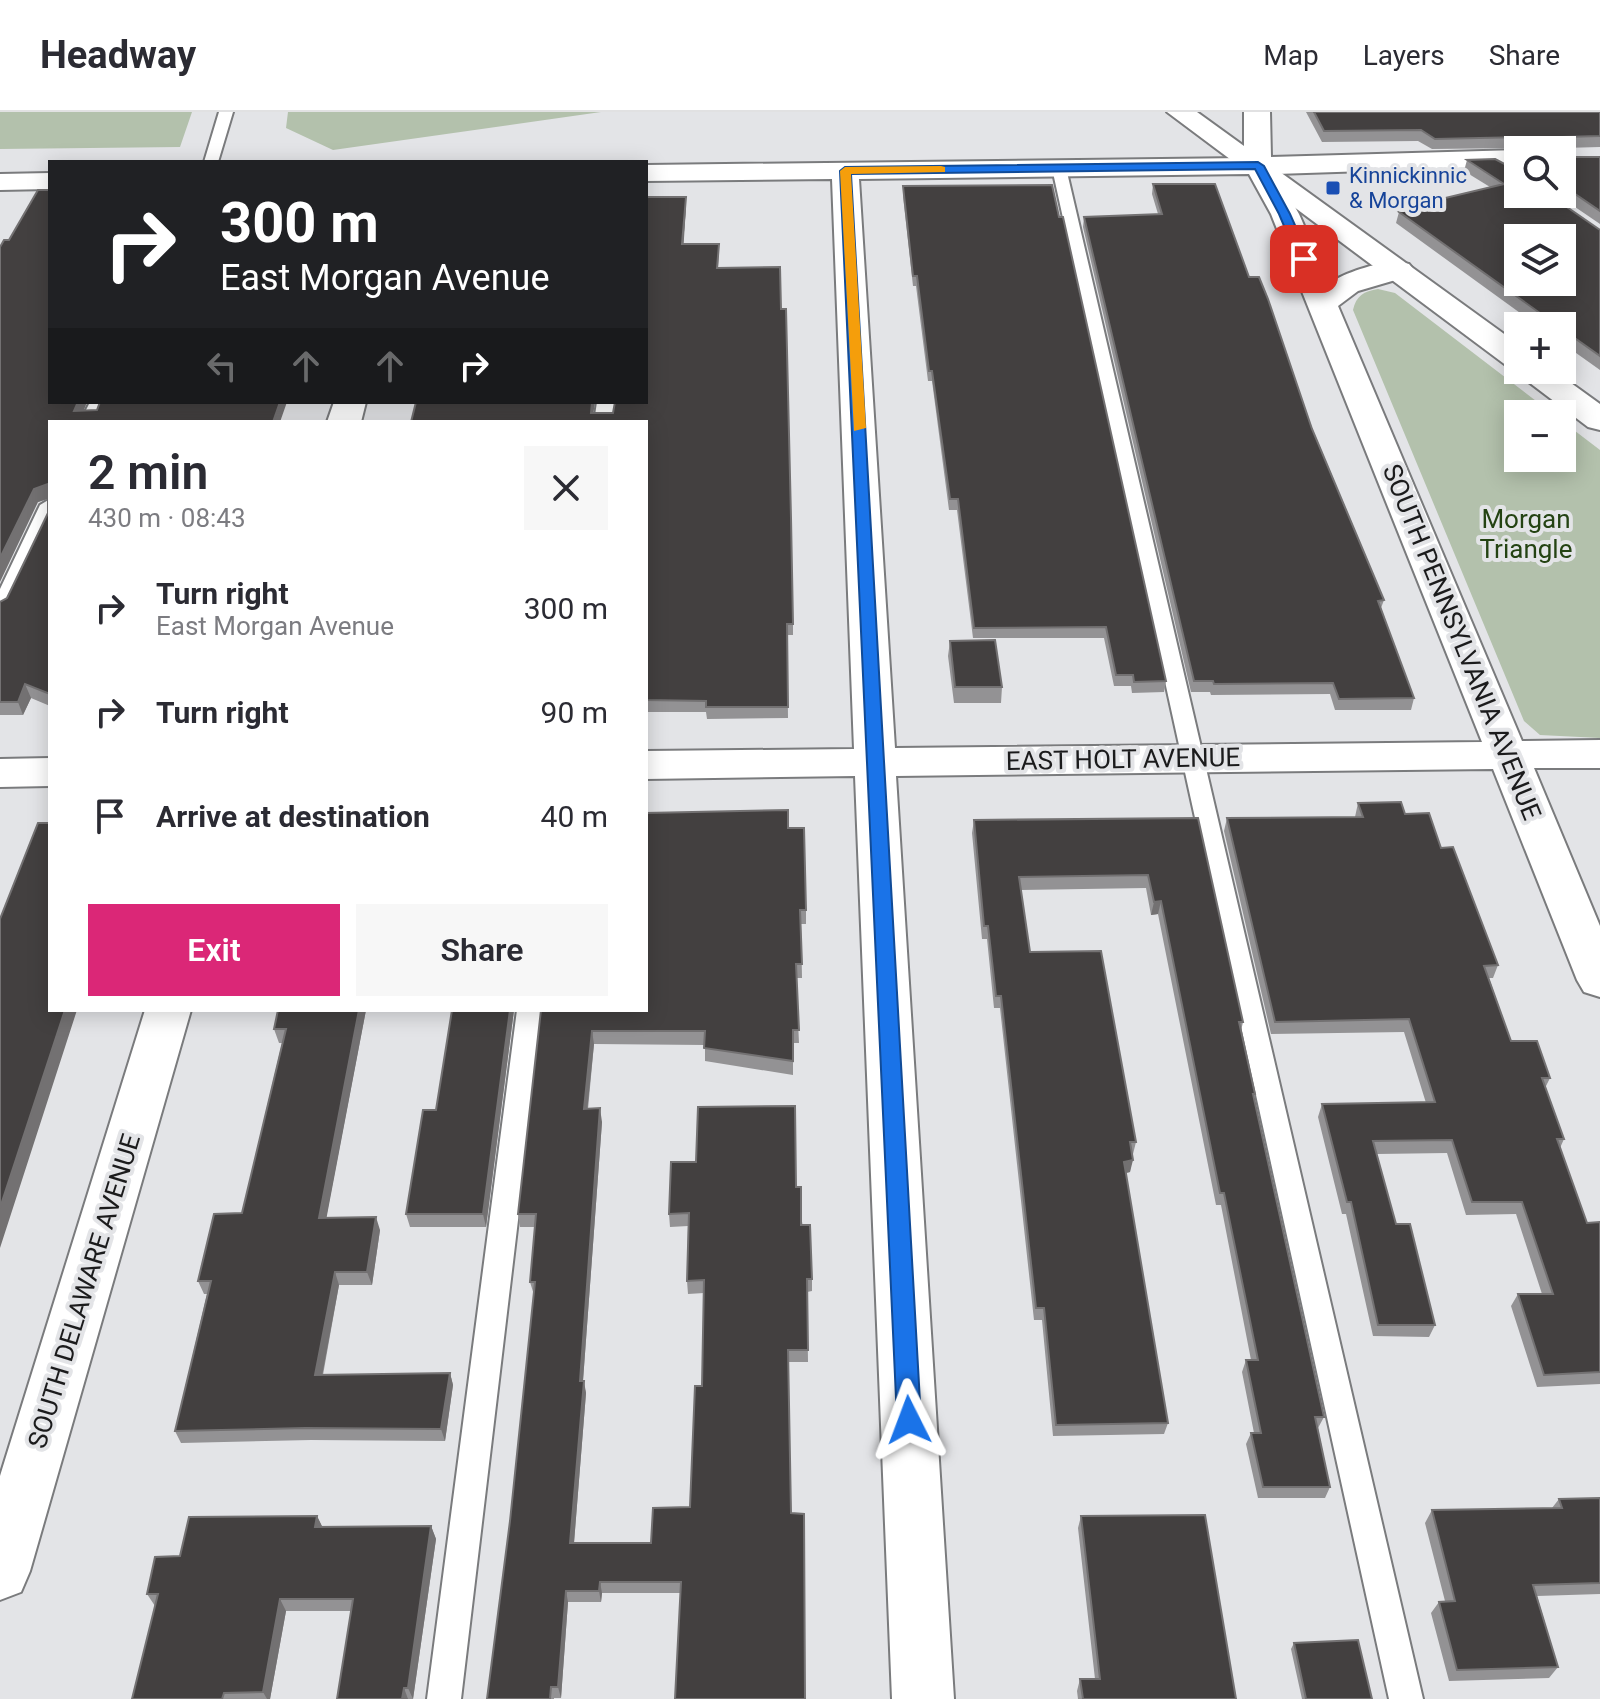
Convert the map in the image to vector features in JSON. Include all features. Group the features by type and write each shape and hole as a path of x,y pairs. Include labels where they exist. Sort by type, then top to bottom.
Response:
{"street":[{"path":"1180,112 1504,349"},
{"name":"SOUTH PENNSYLVANIA AVENUE","path":"1257,112 1258,166 1285,214 1600,980"},
{"path":"648,173 1504,163"},
{"path":"845,171 923,1699"},
{"path":"0,182 48,181"},
{"path":"1323,305 1332,292 1342,286 1399,270"},
{"path":"1554,384 1594,411"},
{"name":"EAST HOLT AVENUE","path":"648,765 1600,754"},
{"path":"0,773 48,772"},
{"name":"SOUTH DELAWARE AVENUE","path":"0,1571 167,1012"}],"lane":[{"path":"212,160 226,112"},
{"path":"1059,168 1406,1699"},
{"path":"0,610 48,509"},
{"path":"444,1699 530,1012"}],"green space":[{"path":"0,112 192,112 180,147 0,149"},
{"path":"288,112 601,112 333,150 286,128"},
{"name":"Morgan Triangle","path":"1378,289 1395,293 1504,376 1504,384 1514,384 1535,400 1504,400 1504,472 1576,472 1576,432 1600,450 1600,738 1540,735 1524,721 1353,310 1361,295"}],"building":[{"path":"1314,112 1600,112 1600,136 1435,139 1421,130 1324,131"},
{"path":"1576,157 1600,157 1600,211 1576,195"},
{"path":"1495,159 1504,164 1504,184 1467,160"},
{"path":"1153,184 1215,184 1249,277 1259,277 1268,299 1312,429 1384,600 1378,601 1414,698 1339,699 1333,683 1214,684 1213,681 1194,681 1084,217 1162,214"},
{"path":"1504,184 1504,208 1568,208 1600,230 1600,356 1576,339 1576,312 1538,312 1516,296 1576,296 1576,224 1504,224 1504,287 1399,212 1428,205 1424,203"},
{"path":"1052,185 1059,217 1063,217 1166,681 1134,682 1133,675 1116,675 1106,627 974,628 958,499 950,499 917,276 913,276 903,186"},
{"path":"38,190 48,190 48,404 77,404 74,411 97,410 99,404 279,404 274,420 48,420 48,484 34,489 0,558 0,247 4,240 9,240"},
{"path":"648,197 686,197 682,244 719,244 717,268 780,267 781,309 786,309 793,624 787,624 788,707 706,707 706,701 648,700 648,420 412,420 416,404 592,404 591,413 613,413 615,404 648,404"},
{"path":"48,513 48,693 25,684 18,702 0,702 0,602 7,598"},
{"path":"995,640 1002,687 955,687 950,641"},
{"path":"1401,802 1405,814 1429,813 1441,848 1453,847 1498,965 1484,966 1511,1041 1537,1041 1550,1078 1542,1078 1564,1139 1557,1139 1587,1223 1600,1222 1600,1372 1544,1375 1518,1294 1553,1294 1522,1202 1472,1202 1452,1140 1373,1141 1396,1224 1410,1224 1435,1325 1378,1325 1351,1202 1347,1202 1322,1104 1435,1102 1409,1019 1275,1022 1227,818 1363,817 1358,803"},
{"path":"788,810 788,828 804,828 806,910 800,910 802,964 796,964 799,1030 793,1030 793,1061 704,1048 705,1031 592,1031 584,1109 600,1108 580,1381 584,1381 570,1543 651,1543 653,1508 690,1507 695,1386 702,1386 704,1280 687,1281 689,1213 669,1214 671,1162 696,1162 698,1107 795,1106 796,1187 801,1187 801,1225 810,1225 812,1279 807,1279 808,1350 788,1350 791,1513 804,1514 805,1699 675,1699 681,1582 600,1582 599,1591 566,1591 558,1687 551,1687 550,1699 487,1699 510,1521 535,1282 530,1282 536,1214 518,1214 541,1012 648,1012 648,813"},
{"path":"1198,818 1243,1022 1239,1022 1253,1094 1324,1417 1315,1417 1330,1487 1263,1487 1251,1433 1261,1433 1246,1360 1258,1360 1224,1193 1220,1193 1161,901 1154,902 1148,875 1019,877 1030,952 1101,951 1136,1142 1130,1142 1133,1160 1124,1162 1168,1423 1056,1425 1044,1308 1036,1308 1001,996 996,996 988,926 984,926 974,820"},
{"path":"38,823 48,823 48,1012 64,1012 0,1208 0,919"},
{"path":"278,1012 359,1012 319,1218 376,1217 367,1272 335,1272 315,1375 450,1373 441,1429 175,1431 211,1281 198,1281 214,1214 242,1213 286,1029 274,1029"},
{"path":"452,1012 510,1012 483,1214 406,1214 423,1110 436,1110"},
{"path":"1600,1498 1600,1583 1533,1585 1558,1667 1457,1670 1439,1602 1455,1601 1432,1510 1562,1508 1559,1499"},
{"path":"1205,1515 1236,1699 1083,1699 1080,1679 1100,1679 1081,1516"},
{"path":"317,1516 315,1527 431,1526 408,1688 404,1688 402,1699 337,1699 353,1599 280,1599 263,1692 224,1693 222,1699 132,1699 158,1594 147,1594 155,1557 180,1556 189,1517"},
{"path":"1358,1640 1372,1699 1306,1699 1294,1643"}],"slow traffic":[{"path":"859,428 845,171 941,170"}],"place":[{"name":"Kinnickinnic & Morgan","path":"1333,188"}],"route":[{"path":"909,1420 845,171 1258,166 1285,214 1304,259"}]}
